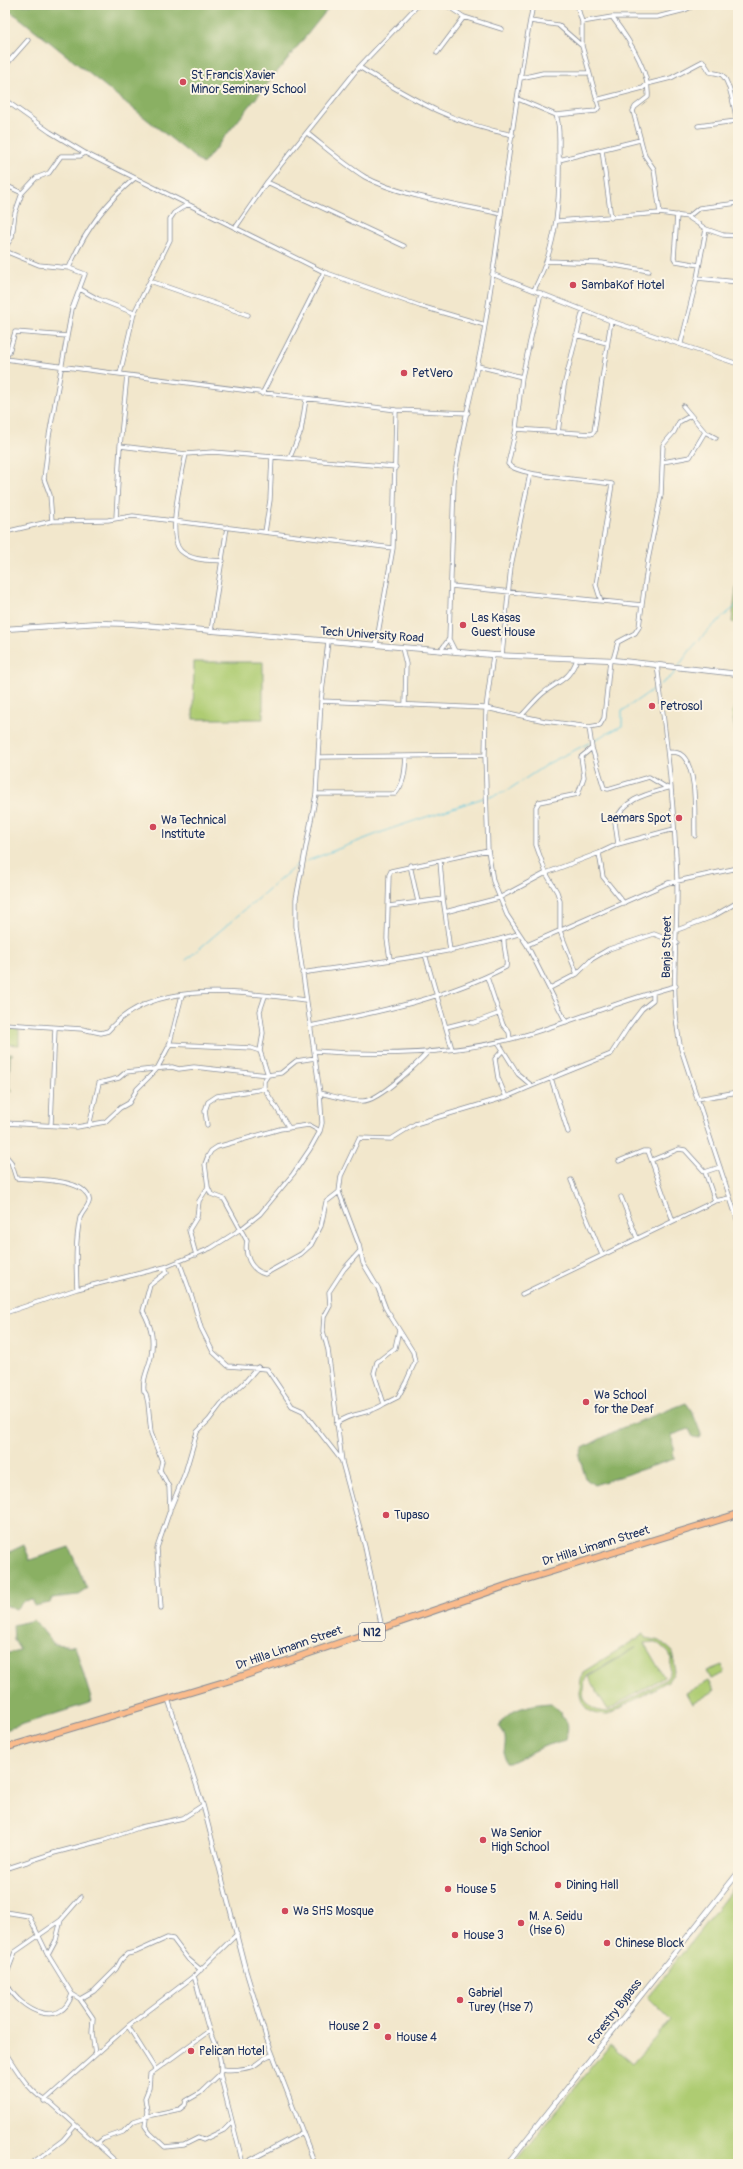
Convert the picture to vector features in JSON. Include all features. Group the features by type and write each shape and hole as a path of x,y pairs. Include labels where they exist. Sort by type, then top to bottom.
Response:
{"highway":[{"name":"Dr Hilla Limann Street","path":"5,1748 168,1699 514,1583 738,1514"}],"street":[{"path":"236,227 268,182 359,67 418,5"},
{"path":"446,5 464,17 502,29"},
{"path":"454,652 449,639 454,482 457,458 478,366 485,326 533,5"},
{"path":"518,100 556,115 596,111 599,107 588,72 582,46 582,22 577,5"},
{"path":"582,22 612,17 657,17 685,10 695,5"},
{"path":"437,53 464,17"},
{"path":"612,17 640,64 647,84 648,97 635,107 633,111 645,156 654,169 660,213"},
{"path":"530,22 558,25 582,46"},
{"path":"5,66 28,40"},
{"path":"596,100 642,88 647,84 671,78 703,61 710,72 722,75 725,80 734,107 738,128"},
{"path":"359,67 424,106 458,121 513,135"},
{"path":"521,78 543,73 588,72"},
{"path":"5,100 50,132 85,153 324,272 420,306 485,326"},
{"path":"534,290 547,262 557,221 559,160 556,115"},
{"path":"698,126 736,121"},
{"path":"307,133 340,160 367,178 398,190 501,214"},
{"path":"559,160 640,140"},
{"path":"602,150 611,218"},
{"path":"5,248 12,237 15,213 22,193 36,178 49,173 61,156 80,156 85,153"},
{"path":"69,268 76,250 98,217 119,191 135,178"},
{"path":"268,182 404,246"},
{"path":"5,185 22,193"},
{"path":"688,217 699,208 738,203"},
{"path":"120,374 134,313 170,240 171,216 188,204"},
{"path":"557,221 660,213 688,217 706,229 723,235 738,236"},
{"path":"677,215 674,258 676,261 699,265"},
{"path":"681,343 697,278 706,229"},
{"path":"5,251 39,265 69,268 85,274 72,309 49,436 44,478 50,495 52,521"},
{"path":"547,262 602,264 649,271"},
{"path":"262,394 324,272"},
{"path":"492,274 611,321 681,343 738,364"},
{"path":"697,278 738,282"},
{"path":"150,281 248,316"},
{"path":"80,289 98,299 134,313"},
{"path":"541,293 522,377 516,428 508,464 511,468 530,474 612,484 596,586 601,601"},
{"path":"558,433 564,386 583,310"},
{"path":"516,428 558,433 586,432 591,434 594,432 606,343 611,321"},
{"path":"67,336 15,332 9,352 5,359 262,394 396,410 468,413"},
{"path":"576,335 606,343"},
{"path":"478,366 522,377"},
{"path":"116,518 120,446 128,375"},
{"path":"290,457 301,431 306,399"},
{"path":"683,406 704,432 716,438"},
{"path":"376,646 393,548 396,467 396,410"},
{"path":"321,701 486,708 589,727 600,725 604,718 612,660 618,642 635,633 639,627 654,524 662,495 663,445 674,432 679,422 690,416"},
{"path":"663,462 690,457 704,432"},
{"path":"120,446 186,454 213,452 290,457 396,467"},
{"path":"186,454 174,520 174,541 181,551 195,558 223,561"},
{"path":"265,532 270,500 272,456"},
{"path":"502,656 507,592 530,474"},
{"path":"5,532 52,521 108,520 133,516 393,548"},
{"path":"211,631 223,561 227,527"},
{"path":"451,586 642,605"},
{"path":"5,619 5,629"},
{"name":"Tech University Road","path":"5,629 99,623 502,656 612,660 738,674"},
{"path":"441,650 449,639"},
{"path":"5,1313 78,1289 150,1272 179,1262 211,1248 241,1229 260,1214 293,1174 320,1131 322,1123 320,1093 296,926 296,899 316,794 321,701 328,642"},
{"path":"402,648 406,664 405,705"},
{"path":"493,655 486,708 485,755 488,850 493,881 498,898 518,934 528,945 566,1022"},
{"path":"522,715 541,694 564,680 573,670 577,659"},
{"name":"Banja Street","path":"657,664 668,752 669,787 674,829 677,881 677,1033 697,1099 738,1222"},
{"path":"589,727 592,748 604,788 608,789 649,777 669,787"},
{"path":"577,974 560,931 560,901 557,892 546,873 536,845 537,804 578,794 584,777 581,757 592,748"},
{"path":"668,752 678,753 684,757 692,776 695,836"},
{"path":"319,757 485,755"},
{"path":"316,794 395,794 400,790 405,775 406,756"},
{"path":"618,844 615,822 627,803 669,787"},
{"path":"445,912 498,898 546,873 599,854 618,844 674,829"},
{"path":"390,959 388,939 389,875 391,871 410,865 440,861 488,850"},
{"path":"599,854 603,877 624,903"},
{"path":"440,861 443,900 450,951"},
{"path":"410,865 418,902"},
{"path":"528,945 668,883 738,868"},
{"path":"389,906 443,900"},
{"path":"677,930 712,917 738,902"},
{"path":"302,973 450,951 518,934"},
{"path":"550,988 577,974 592,959 609,950 654,934 677,942"},
{"path":"310,1026 383,1011 436,996 488,977 506,967 507,960 503,949 504,938"},
{"path":"424,954 452,1049"},
{"path":"488,977 503,1025 509,1032 510,1039"},
{"path":"314,1051 382,1055 452,1049 498,1042 566,1022 653,992 676,986"},
{"path":"5,1024 101,1033 108,1031 113,1024 132,1010 151,1001 212,991 306,1000"},
{"path":"336,1424 344,1417 378,1408 398,1397 415,1362 407,1341 386,1309 376,1284 367,1270 339,1192 341,1176 359,1138 391,1139 415,1124 506,1097 611,1054 642,1009 653,1000 653,992"},
{"path":"5,1123 89,1126 105,1122 120,1108 129,1103 131,1097 157,1069 169,1044 182,996"},
{"path":"265,996 260,1011 263,1033 260,1051 268,1075"},
{"path":"446,1027 466,1022 473,1023 500,1012"},
{"path":"51,1125 56,1028"},
{"path":"498,1042 518,1074 532,1086"},
{"path":"169,1044 251,1048 260,1051"},
{"path":"503,1050 495,1059 498,1078 506,1097"},
{"path":"320,1093 364,1101 377,1098 415,1066 430,1051"},
{"path":"89,1126 99,1083 119,1078 126,1072 194,1068 268,1075 281,1073 296,1061 315,1058"},
{"path":"268,1075 264,1081 264,1088 288,1128"},
{"path":"551,1078 568,1132"},
{"path":"207,1125 205,1111 208,1102 217,1096 264,1088"},
{"path":"697,1099 738,1092"},
{"path":"320,1131 312,1126 288,1128 213,1149 206,1164 208,1187 211,1194 224,1199 247,1240 244,1250 250,1263 259,1272 265,1274 301,1254 311,1245 321,1226 326,1202 339,1192"},
{"path":"652,1160 679,1149 685,1150 705,1172 715,1201"},
{"path":"620,1161 643,1151 648,1151 673,1221"},
{"path":"5,1155 11,1162 16,1178 38,1179 71,1184 87,1192 89,1204 80,1220 75,1257 78,1289"},
{"path":"705,1172 720,1167"},
{"path":"571,1180 602,1255"},
{"path":"196,1255 189,1230 197,1217 199,1201 208,1187"},
{"path":"621,1197 638,1238"},
{"path":"522,1294 715,1201 730,1198"},
{"path":"360,1251 344,1268 329,1292 330,1306 324,1317 324,1331 328,1350 336,1424 342,1462 365,1547 382,1628"},
{"path":"179,1262 192,1296 201,1328 213,1352 228,1366 258,1367 267,1369 292,1406 303,1411 342,1462"},
{"path":"165,1267 167,1272 150,1285 144,1301 143,1311 152,1328 151,1357 143,1382 148,1403 151,1433 162,1461 160,1470 169,1487 170,1510"},
{"path":"384,1404 374,1373 377,1362 395,1348 399,1329"},
{"path":"161,1608 157,1548 185,1473 197,1432 209,1420 220,1404 245,1382 258,1367"},
{"path":"168,1699 203,1805 237,1934 272,2055 315,2164"},
{"path":"5,1869 54,1853 104,1840 140,1827 183,1818 203,1805"},
{"name":"Forestry Bypass","path":"506,2164 738,1873"},
{"path":"5,1978 15,1952 61,1920 81,1897"},
{"path":"5,1912 29,1916 48,1955 72,1994 80,1999 93,2018 92,2033 95,2054"},
{"path":"48,1955 56,1940 61,1920"},
{"path":"44,2101 128,2026 201,1970 237,1934"},
{"path":"80,1999 94,1991 127,1954 136,1952 167,1938 173,1939 188,1959 201,1970"},
{"path":"97,2144 103,2139 117,2135 126,2130 129,2124 147,2116 180,2109 185,2105 186,2101 200,2093 220,2074 222,2069 219,2053 209,2031 194,1976"},
{"path":"5,1986 8,1986 11,1991 27,2006 47,2014 63,2010 68,2005 72,1994"},
{"path":"128,2026 155,2069"},
{"path":"209,2031 150,2074 148,2079 149,2088 145,2098 147,2116 144,2121 146,2129 165,2147 184,2145 198,2138 203,2140 224,2130 232,2122"},
{"path":"5,2052 32,2088 44,2101 51,2103 119,2164"},
{"path":"222,2069 248,2067 272,2055"},
{"path":"220,2074 243,2164 303,2132"},
{"path":"31,2164 63,2140 75,2126"}],"green space":[{"name":"St Francis Xavier Minor Seminary School","path":"5,5 331,5 203,164 17,16 5,9"},
{"path":"738,573 738,624 732,622"},
{"path":"194,662 263,662 263,719 193,719"},
{"path":"738,702 738,749 732,712"},
{"path":"6,1028 19,1029 19,1045 5,1044"},
{"path":"7,1054 13,1054 10,1056 9,1087 13,1091 5,1091 8,1087 9,1056"},
{"path":"686,1403 692,1411 701,1434 699,1438 693,1437 689,1429 672,1435 674,1459 594,1485 586,1479 579,1456 583,1448 619,1429"},
{"path":"24,1545 30,1560 69,1547 87,1589 78,1595 52,1598 50,1603 34,1606 33,1600 24,1601 16,1609 5,1605 5,1554"},
{"path":"34,1620 54,1644 75,1646 92,1702 5,1730 5,1654 20,1650 14,1640 13,1625"},
{"path":"644,1634 645,1638 660,1641 672,1651 675,1667 673,1674 668,1681 608,1715 591,1712 582,1702 580,1689 583,1672","holes":["652,1642 659,1644 669,1653 671,1659 670,1673 666,1679 608,1712 594,1709 589,1705 583,1695 584,1683 587,1676 637,1647 588,1677 608,1710 664,1677 644,1643"]},
{"path":"722,1665 725,1673 711,1679 707,1671"},
{"path":"708,1681 714,1691 692,1704 686,1693"},
{"path":"551,1703 561,1712 562,1717 567,1721 568,1727 566,1740 545,1746 509,1763 505,1763 505,1737 499,1726 503,1720 514,1711 521,1708 536,1704"},
{"path":"738,1882 738,2164 513,2164 610,2045 632,2064 671,2020 648,1997"}],"waterway":[{"path":"679,666 698,641 736,606 738,601"},
{"path":"661,684 672,676 677,669"},
{"path":"592,741 622,726 622,711 658,686"},
{"path":"489,797 505,792 549,763 589,743"},
{"path":"307,861 390,829 486,797"},
{"path":"186,960 298,864"}],"place":[{"name":"St Francis Xavier Minor Seminary School","path":"183,82"},
{"name":"SambaKof Hotel","path":"573,285"},
{"name":"PetVero","path":"404,373"},
{"name":"Las Kasas Guest House","path":"463,625"},
{"name":"Petrosol","path":"652,706"},
{"name":"Laemars Spot","path":"679,818"},
{"name":"Wa Technical Institute","path":"153,827"},
{"name":"Wa School for the Deaf","path":"586,1402"},
{"name":"Tupaso","path":"386,1515"},
{"name":"Wa Senior High School","path":"483,1840"},
{"name":"Dining Hall","path":"558,1885"},
{"name":"House 5","path":"448,1889"},
{"name":"Wa SHS Mosque","path":"285,1911"},
{"name":"M. A. Seidu (Hse 6)","path":"521,1923"},
{"name":"House 3","path":"455,1935"},
{"name":"Chinese Block","path":"607,1943"},
{"name":"Gabriel Turey (Hse 7)","path":"460,2000"},
{"name":"House 2","path":"377,2026"},
{"name":"House 4","path":"388,2037"},
{"name":"Pelican Hotel","path":"191,2051"}]}
